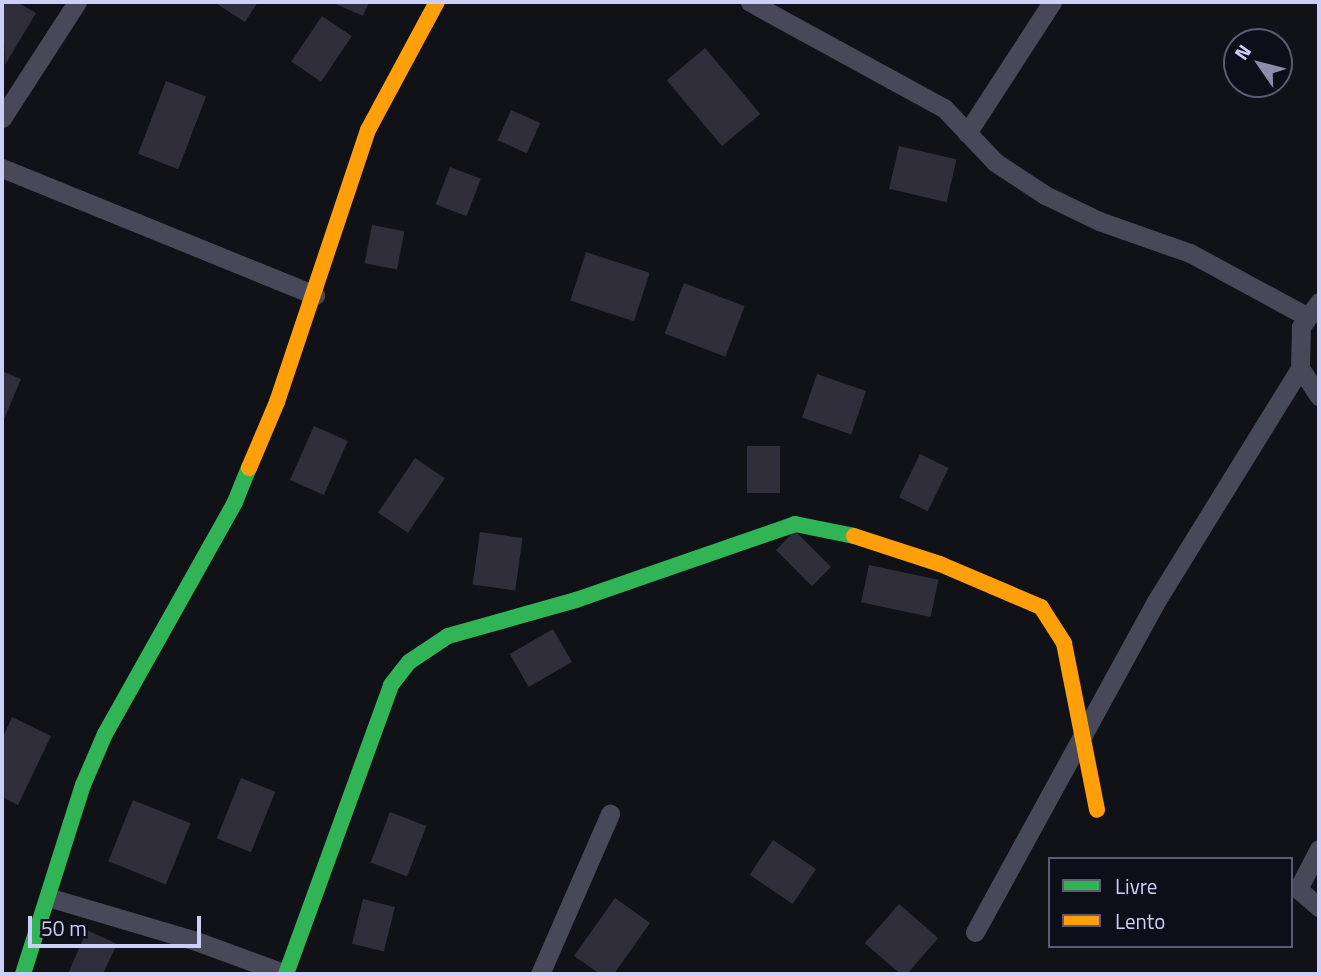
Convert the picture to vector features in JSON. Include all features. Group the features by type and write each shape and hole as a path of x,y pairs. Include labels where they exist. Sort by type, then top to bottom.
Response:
{"street":[{"path":"2,118 77,2"},
{"path":"23,974 51,898 83,785 105,734 234,502 278,402 368,130 437,2"},
{"path":"967,133 1052,2"},
{"path":"762,4 944,108 995,162 1045,195 1099,221 1190,253 1314,309 1301,327 1300,368 1155,603 1082,732 975,932"},
{"path":"2,168 315,295"},
{"path":"1300,368 1319,396"},
{"path":"51,898 195,941 286,974 391,685 409,662 448,636 576,600 795,524 844,533 940,564 1041,607 1064,643 1097,810"},
{"path":"540,974 610,814"},
{"path":"1319,849 1298,888 1319,907"}],"building":[{"path":"2,2 17,2 36,13 5,65"},
{"path":"214,2 258,2 245,22"},
{"path":"331,2 369,2 363,16"},
{"path":"322,16 352,36 321,82 291,62"},
{"path":"705,48 760,114 722,146 667,80"},
{"path":"166,81 206,96 178,169 138,154"},
{"path":"511,110 540,123 527,153 498,140"},
{"path":"899,146 956,159 947,202 889,189"},
{"path":"450,167 481,179 466,216 436,204"},
{"path":"372,225 404,231 397,270 365,263"},
{"path":"586,252 650,273 634,321 570,301"},
{"path":"684,283 745,306 725,357 665,333"},
{"path":"2,371 21,379 2,424"},
{"path":"817,374 866,391 851,434 802,417"},
{"path":"314,426 348,441 324,495 290,480"},
{"path":"747,446 780,446 780,493 747,493"},
{"path":"920,454 949,468 928,511 899,497"},
{"path":"415,458 445,478 408,533 378,513"},
{"path":"795,531 831,567 812,586 776,550"},
{"path":"480,532 523,538 515,590 473,584"},
{"path":"869,565 938,580 931,617 861,602"},
{"path":"553,629 572,662 529,687 510,654"},
{"path":"12,717 51,736 18,805 2,797 2,739"},
{"path":"241,778 275,792 251,852 217,838"},
{"path":"133,800 190,823 166,884 108,861"},
{"path":"390,812 426,826 407,876 371,862"},
{"path":"773,840 816,869 793,904 750,875"},
{"path":"615,898 650,923 614,974 600,974 574,956"},
{"path":"363,899 395,907 384,952 352,944"},
{"path":"899,904 938,938 907,974 900,974 865,943"},
{"path":"87,930 117,944 103,974 68,974"}],"traffic: fast":[{"path":"23,974 83,785 105,734 235,502 249,468"},
{"path":"286,974 391,685 409,662 448,636 576,600 795,524 854,536"}],"traffic: slow":[{"path":"249,468 277,402 368,130 437,2"},
{"path":"854,536 940,564 1041,607 1064,643 1097,810"}]}
